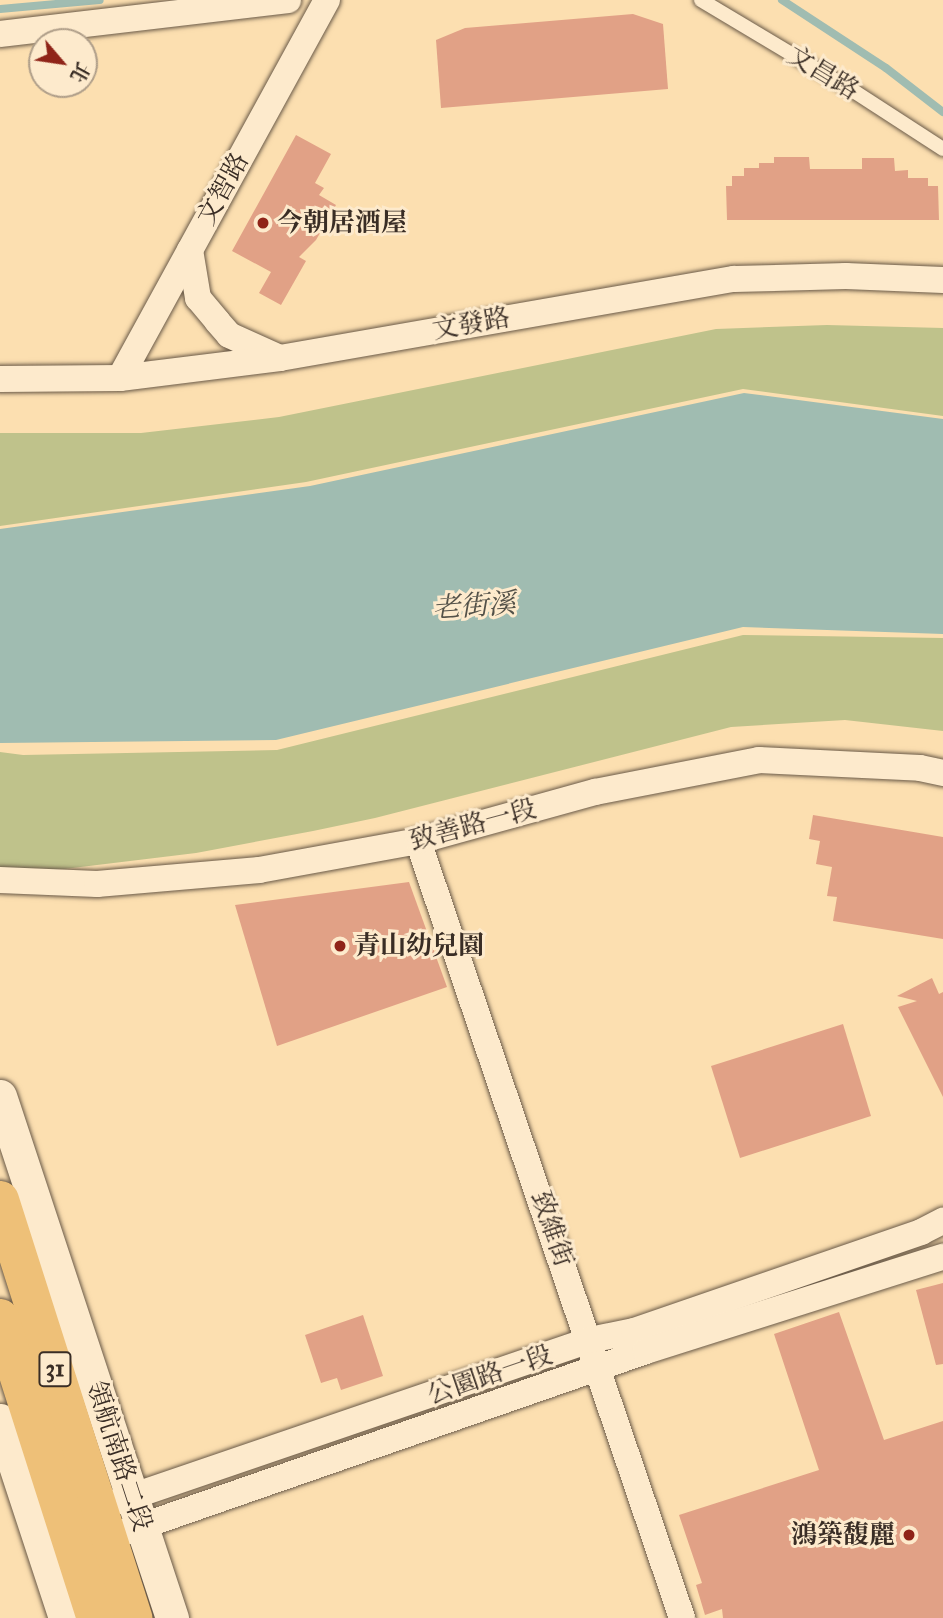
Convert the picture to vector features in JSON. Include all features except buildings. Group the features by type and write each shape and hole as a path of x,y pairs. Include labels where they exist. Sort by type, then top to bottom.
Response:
{"main road":[{"name":"領航南路二段","path":"0,1200 87,1530 96,1618"},
{"name":"領航南路二段","path":"0,1318 87,1530 133,1618"}],"street":[{"path":"0,34 288,0"},
{"name":"文智路","path":"120,378 327,0"},
{"path":"190,250 198,298 217,321 229,335 280,358"},
{"name":"文發路","path":"0,379 120,378 280,358 734,279 846,276 943,280"},
{"name":"致善路一段","path":"0,880 97,884 259,870 418,841 595,792 759,760 919,768 943,773"},
{"name":"致維街","path":"418,841 590,1340 682,1618"},
{"name":"領航南路二段","path":"0,1096 87,1530 65,1618"},
{"name":"公園路一段","path":"87,1530 590,1340 634,1331 920,1232 943,1221"},
{"name":"公園路一段","path":"87,1530 943,1257"},
{"name":"領航南路二段","path":"0,1420 87,1530 172,1618"}],"lane":[{"name":"文昌路","path":"701,0 855,92 943,149"}],"green space":[{"path":"827,325 943,328 943,416 743,389 306,482 0,526 0,433 141,433 279,417 716,329"},
{"path":"743,635 943,638 943,731 845,720 731,727 375,818 313,831 196,853 31,873 0,869 0,752 23,755 277,750"}],"water":[{"name":"老街溪","path":"744,393 943,419 943,634 743,627 276,740 0,743 0,529 310,486"}],"waterway":[{"path":"0,9 100,0"},
{"path":"782,0 886,68 943,112"}],"place":[{"name":"今朝居酒屋","path":"263,223"},
{"name":"青山幼兒園","path":"340,946"},
{"name":"鴻築馥麗","path":"909,1535"}]}
